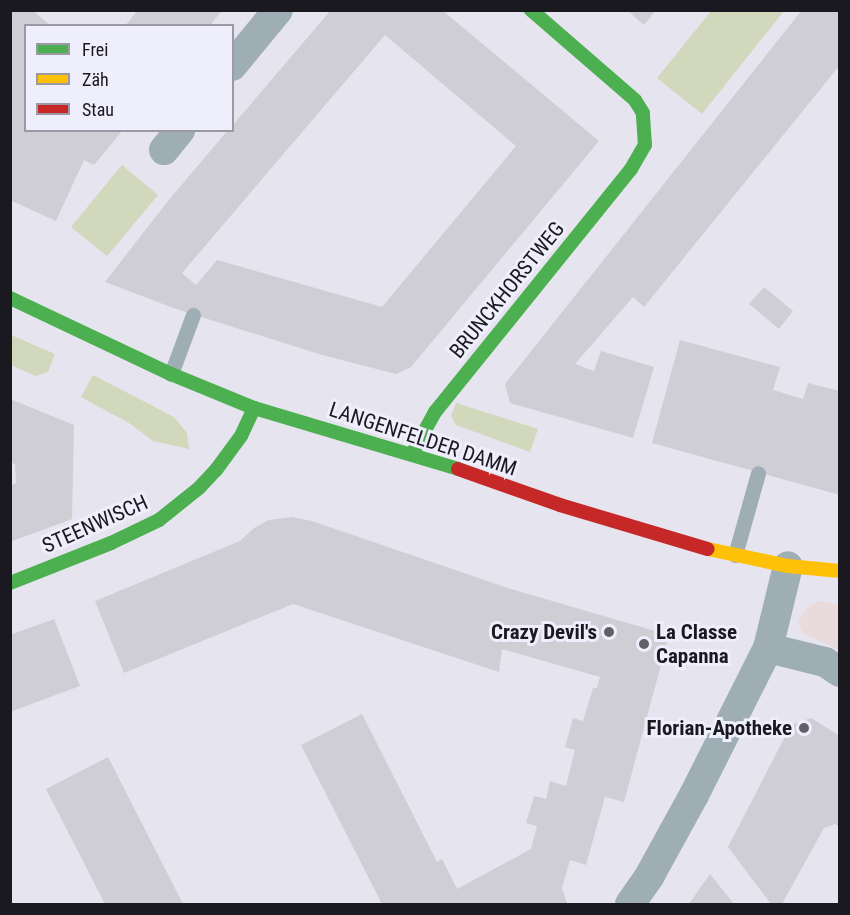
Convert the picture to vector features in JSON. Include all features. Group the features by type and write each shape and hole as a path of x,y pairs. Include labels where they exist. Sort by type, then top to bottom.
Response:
{"street":[{"path":"234,64 278,10"},
{"name":"BRUNCKHORSTWEG","path":"412,454 435,412 640,157 646,128 643,113 635,100 531,10"},
{"name":"LANGENFELDER DAMM","path":"10,298 171,374 254,408 412,454 580,512 735,555 788,566 840,571"},
{"name":"STEENWISCH","path":"10,582 111,543 159,520 192,494 216,470 241,436 254,408"},
{"path":"630,904 650,875 688,805 768,648 788,566"},
{"path":"768,648 825,662 840,672"}],"lane":[{"path":"171,374 194,315"},
{"path":"735,555 759,473"}],"shaded area":[{"path":"818,601 839,604 839,650 803,633 798,624 804,611"}],"green space":[{"path":"711,11 784,11 702,114 657,78"},
{"path":"122,165 158,195 107,256 71,227"},
{"path":"11,335 55,354 48,372 36,376 11,365"},
{"path":"93,375 174,417 187,433 189,449 153,441 129,423 81,397"},
{"path":"456,403 538,429 530,452 456,425 451,416"}],"building":[{"path":"10,10 32,10 49,24 24,24 24,132 121,132 94,165 84,160 56,221 10,200"},
{"path":"138,10 222,10 212,24 127,24"},
{"path":"331,10 442,10 599,141 411,367 396,374 322,355 176,309 105,282 168,201 226,132 234,132 234,124","holes":["385,35 516,146 382,307 217,260 196,285 182,273"]},
{"path":"627,10 656,10 644,25"},
{"path":"802,10 840,10 840,65 644,307 633,297 575,364 594,371 601,351 654,367 633,438 510,403 505,384"},
{"path":"764,287 793,311 779,329 749,304"},
{"path":"680,340 780,367 773,390 803,399 808,383 840,391 840,495 652,443"},
{"path":"10,399 74,425 72,519 10,542 10,486 16,483 15,464 10,462"},
{"path":"292,517 312,521 511,589 669,635 624,802 605,797 586,865 570,860 562,888 567,903 382,904 301,745 362,714 437,862 442,859 457,889 531,849 537,826 526,823 534,796 546,799 550,781 566,786 575,750 565,747 573,718 583,721 593,688 597,688 600,677 502,649 499,672 293,604 124,673 95,601 240,541 254,528 269,520"},
{"path":"54,619 80,686 10,712 10,635"},
{"path":"811,718 840,736 840,827 835,824 824,828 782,904 771,904 728,847 791,725"},
{"path":"108,757 183,904 105,904 46,789"},
{"path":"710,874 734,904 689,904"}],"traffic: fast":[{"path":"412,454 435,412 631,169 645,145 643,113 635,100 531,10"},
{"path":"10,298 171,374 254,408 458,469"},
{"path":"10,583 111,543 159,520 199,488 216,470 241,436 254,408"}],"traffic: slow":[{"path":"708,549 788,566 840,571"}],"traffic: jam":[{"path":"458,469 560,505 708,549"}],"place":[{"name":"Crazy Devil's","path":"609,632"},
{"name":"La Classe Capanna","path":"644,644"},
{"name":"Florian-Apotheke","path":"804,728"}]}
